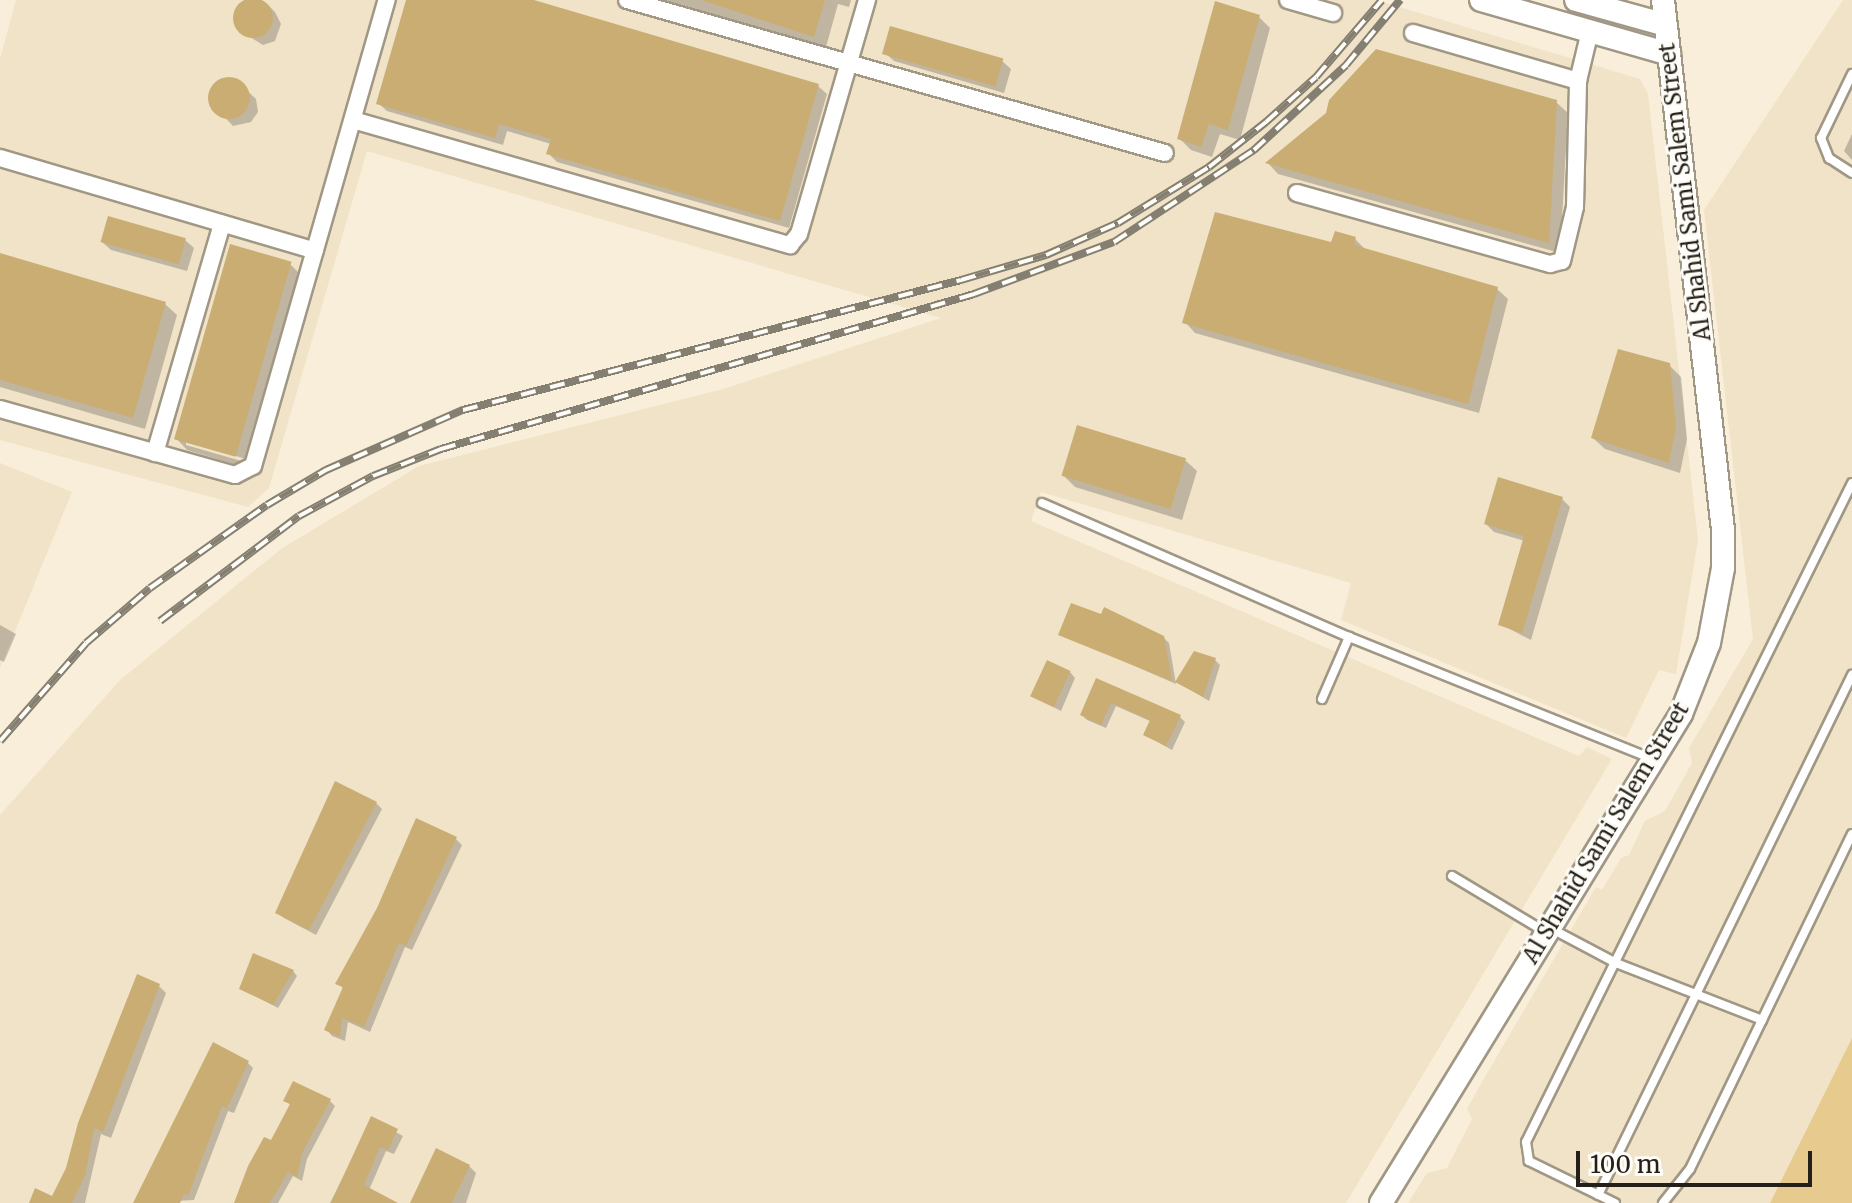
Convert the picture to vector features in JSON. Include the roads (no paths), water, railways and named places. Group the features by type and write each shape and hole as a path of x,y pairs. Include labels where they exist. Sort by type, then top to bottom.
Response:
{"main road":[{"path":"1481,0 1669,54"},
{"path":"1576,0 1666,25"},
{"name":"Al Shahid Sami Salem Street","path":"1381,1203 1653,759 1697,679 1718,606 1723,568 1723,530 1663,0"}],"street":[{"path":"0,409 235,475 253,466 387,0"},
{"path":"627,0 1165,153"},
{"path":"353,120 790,245 799,234 867,0"},
{"path":"1288,0 1333,13"},
{"path":"1297,193 1556,264 1565,256 1575,207 1578,81 1590,31"},
{"path":"1413,33 1578,81"},
{"path":"0,158 315,251"},
{"path":"155,453 222,224"}],"lane":[{"path":"1852,74 1821,138 1829,158 1852,173"},
{"path":"1615,1203 1529,1161 1525,1149 1852,483"},
{"path":"1042,503 1349,637 1653,759"},
{"path":"1322,699 1349,637"},
{"path":"1598,1195 1852,675"},
{"path":"1663,1203 1690,1169 1852,834"},
{"path":"1452,876 1548,930 1616,963 1762,1020"}],"railway":[{"path":"0,741 86,643 150,588 267,505 326,470 463,410 961,280 1046,255 1118,223 1209,167 1266,122 1316,77 1382,0"},
{"path":"160,621 299,516 373,476 441,449 974,294 1114,242 1254,150 1346,65 1400,0"}]}
